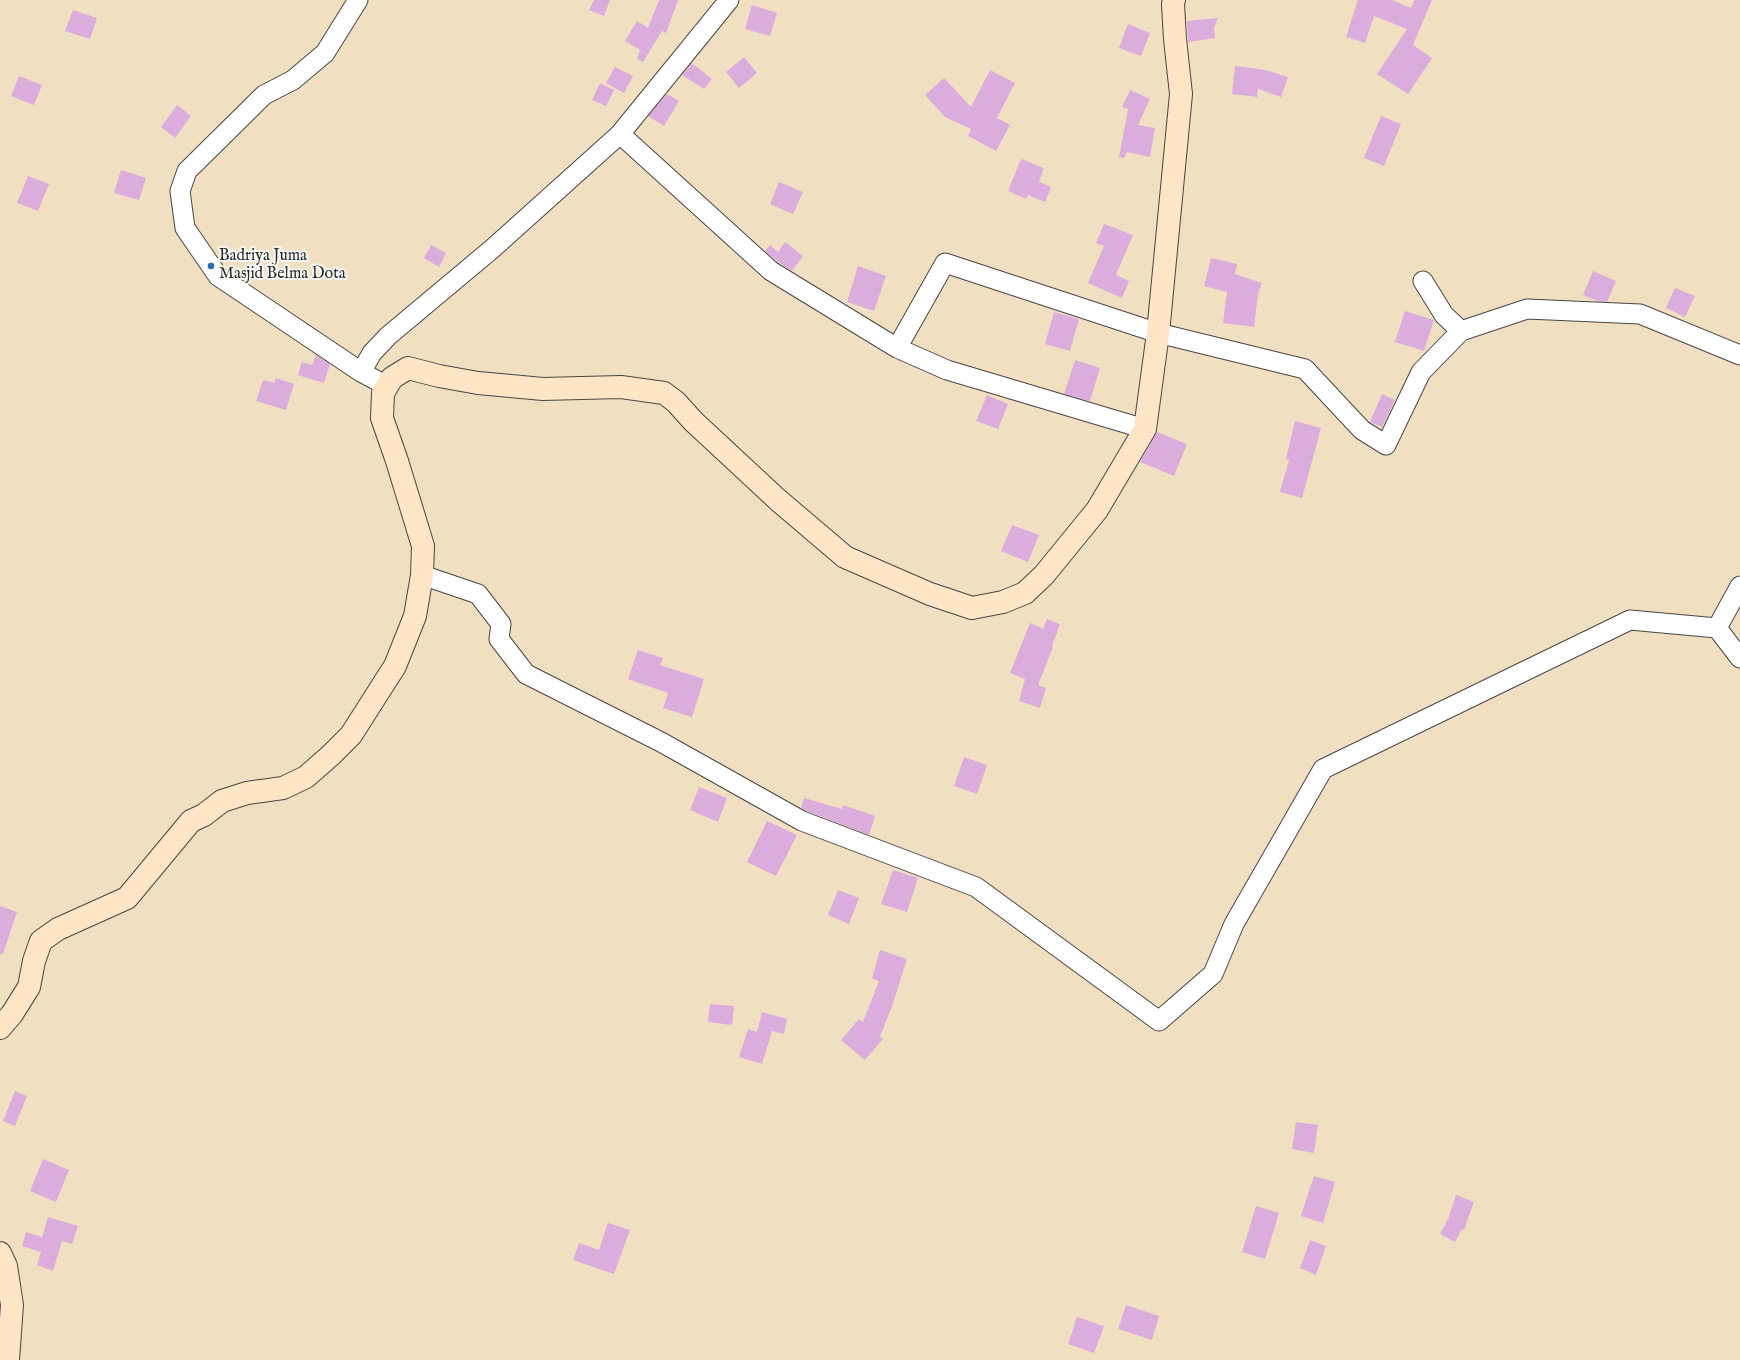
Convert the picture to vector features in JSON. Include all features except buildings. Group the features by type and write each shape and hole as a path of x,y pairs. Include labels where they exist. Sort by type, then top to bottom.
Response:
{"main road":[{"path":"0,1028 12,1014 29,987 34,961 41,941 58,929 127,898 191,821 204,815 222,801 247,793 283,788 306,777 351,735 395,666 415,616 422,575 423,546 382,418 383,393 392,378 408,368 439,376 478,383 543,389 621,387 664,393 676,402 694,421 778,500 845,557 930,594 972,608 1003,602 1025,592 1044,575 1098,510 1145,429 1158,333 1181,94 1172,1"},
{"path":"0,1253 6,1266 12,1305 8,1360"}],"street":[{"path":"358,0 325,53 293,80 264,95 187,171 180,191 185,228 218,276 361,372 387,386"},
{"path":"361,372 372,353 388,336 492,249 620,134 729,0"},
{"path":"620,134 771,271 897,348 947,370 1145,429"},
{"path":"897,348 945,263 1158,333 1305,370 1362,430 1386,445 1421,372 1461,331 1527,310 1640,314 1740,355"},
{"path":"1422,281 1444,315 1461,331"},
{"path":"422,575 478,594 501,624 499,639 526,674 661,742 802,821 976,887 1159,1021 1213,974 1234,924 1323,769 1630,620 1717,628 1740,658"},
{"path":"1717,628 1740,586"}],"place":[{"name":"Badriya Juma Masjid Belma Dota","path":"211,266"}]}
